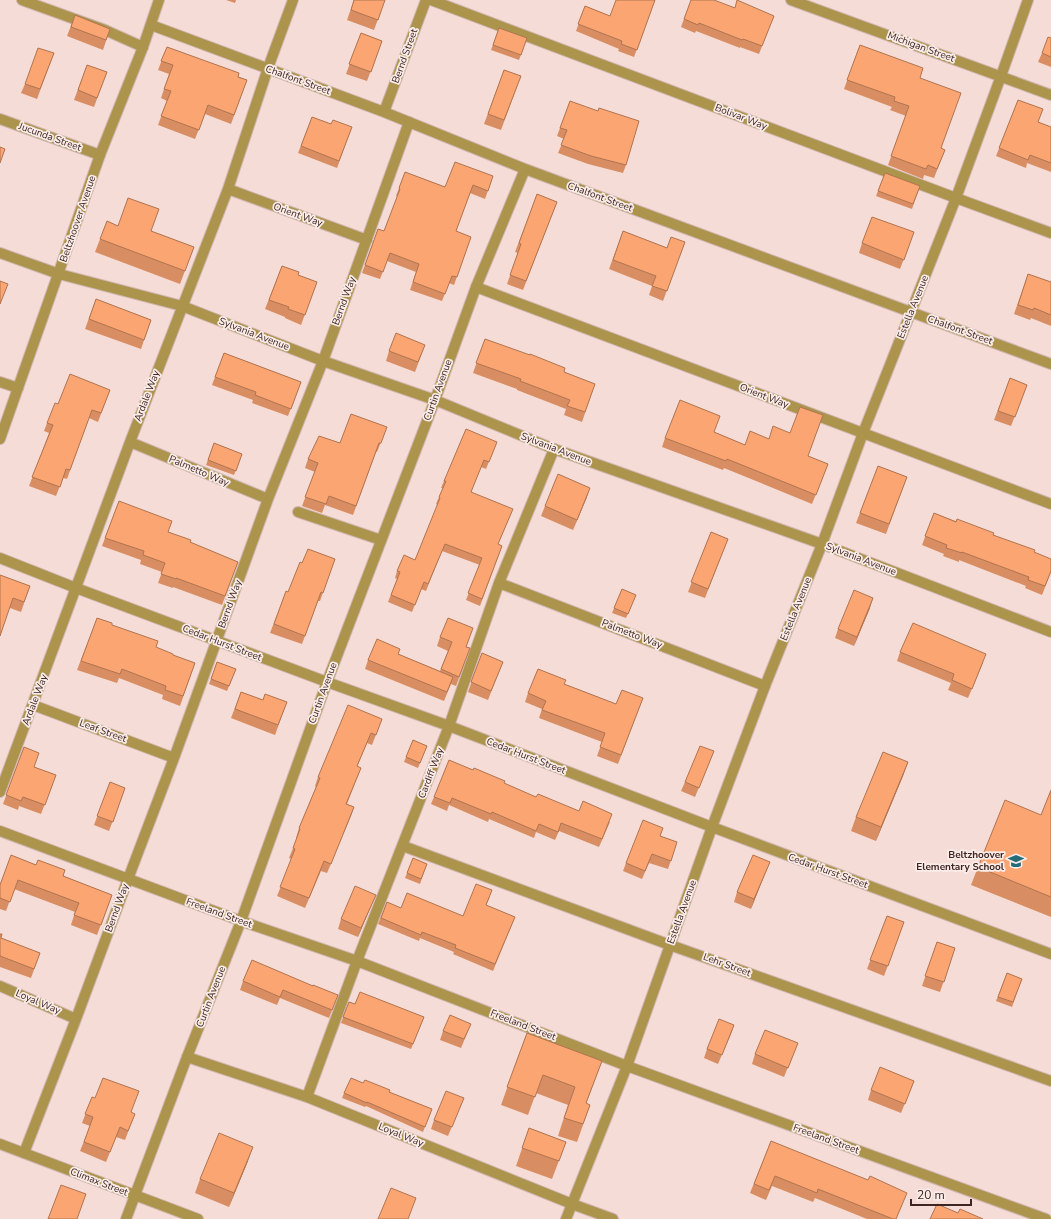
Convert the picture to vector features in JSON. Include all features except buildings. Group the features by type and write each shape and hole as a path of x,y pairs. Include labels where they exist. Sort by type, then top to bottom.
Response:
{"street":[{"path":"22,0 105,30 142,47"},
{"name":"Beltzhoover Avenue","path":"0,439 100,155 151,25 159,0"},
{"name":"Ardale Way","path":"0,792 130,442 228,190 268,68 293,0"},
{"name":"Bernd Street","path":"384,112 426,0"},
{"name":"Bolivar Way","path":"431,0 956,198 1051,232"},
{"name":"Michigan Street","path":"791,0 1051,95"},
{"name":"Estella Avenue","path":"566,1219 627,1066 712,827 765,686 822,544 863,433 956,198 1028,0"},
{"name":"Chalfont Street","path":"151,25 384,112 524,169 1051,364"},
{"name":"Jucunda Street","path":"0,119 100,155"},
{"name":"Bernd Way","path":"24,1153 174,758 268,500 367,240 409,122"},
{"name":"Curtin Avenue","path":"126,1219 240,921 327,682 435,400 476,287 524,169"},
{"name":"Orient Way","path":"228,190 367,240"},
{"name":"Sylvania Avenue","path":"0,253 59,274 182,306 322,361 435,400 554,449 822,544 1051,632"},
{"name":"Orient Way","path":"476,287 1051,504"},
{"path":"0,382 18,388"},
{"name":"Palmetto Way","path":"130,442 268,500"},
{"name":"Cardiff Way","path":"307,1097 449,726 500,582 554,449"},
{"path":"298,512 382,540"},
{"name":"Cedar Hurst Street","path":"0,558 216,641 449,726 712,827 1051,954"},
{"name":"Palmetto Way","path":"500,582 765,686"},
{"name":"Leaf Street","path":"33,705 174,758"},
{"name":"Freeland Street","path":"0,830 240,921 358,961 627,1066 1046,1219"},
{"name":"Lehr Street","path":"403,846 670,945 1051,1081"},
{"name":"Loyal Way","path":"0,986 76,1019"},
{"name":"Loyal Way","path":"187,1057 307,1097 572,1204 613,1219"},
{"name":"Climax Street","path":"0,1144 198,1219"}],"place":[{"name":"Beltzhoover Elementary School","path":"1016,861"}]}
